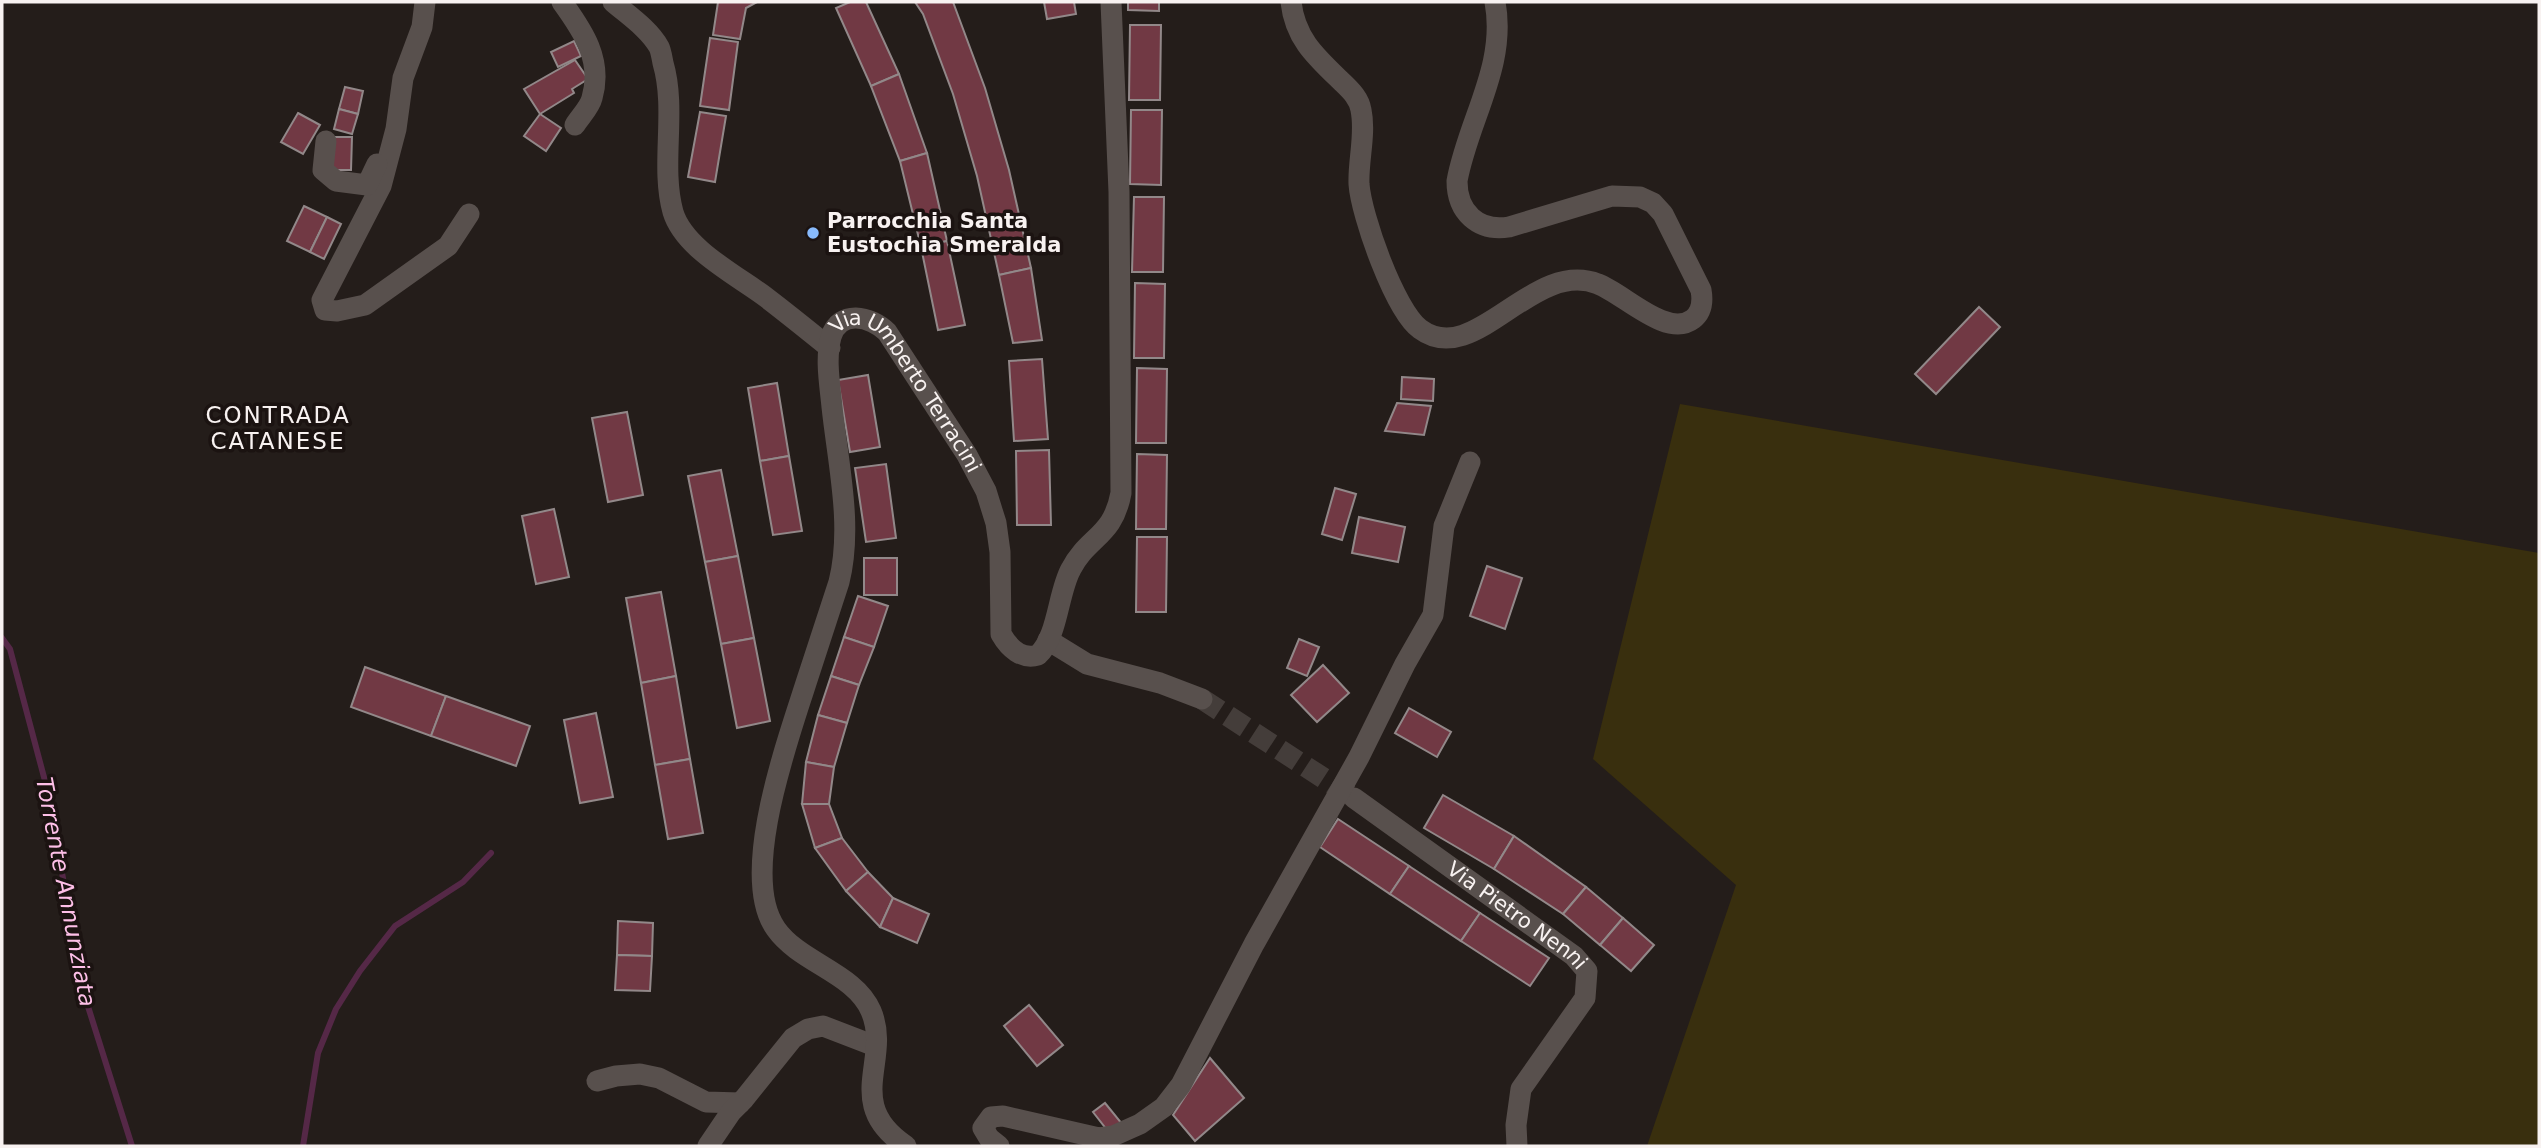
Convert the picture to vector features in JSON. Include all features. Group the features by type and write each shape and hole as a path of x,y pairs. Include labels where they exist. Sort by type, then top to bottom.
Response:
{"street":[{"path":"425,2 422,27 403,78 396,129 381,186 322,300 325,310 337,311 365,304 448,246 469,214"},
{"path":"562,2 589,41 594,61 592,100 575,125"},
{"path":"613,2 640,25 659,47 668,80 669,173 673,213 682,229 702,251 830,348"},
{"path":"1111,2 1119,192 1121,493 1116,516 1111,524 1078,558 1069,573 1048,640 1095,667 1160,684 1202,699"},
{"path":"1291,2 1296,27 1304,43 1353,93 1360,105 1362,120 1359,180 1363,213 1394,288 1406,313 1417,327 1440,337 1460,336 1483,326 1546,286 1570,279 1587,280 1605,286 1661,321 1676,324 1690,321 1699,311 1701,290 1663,214 1647,200 1633,195 1612,196 1509,227 1495,228 1475,222 1462,207 1457,181 1496,53 1498,24 1495,2"},
{"path":"326,141 323,170 336,181 367,185 385,143 396,129"},
{"name":"Via Umberto Terracini","path":"906,1146 885,1128 876,1112 872,1079 875,1021 867,1002 853,987 782,936 768,911 763,887 766,836 780,768 845,556 845,525 830,385 830,348 834,331 848,319 868,318 887,332 967,455 986,491 998,536 999,621 1004,639 1027,657 1038,655 1048,640"},
{"path":"999,1146 989,1138 983,1128 991,1117 1003,1116 1099,1138 1113,1136 1140,1124 1164,1107 1181,1085 1254,944 1359,757 1405,664 1428,627 1433,615 1444,526 1471,462"},
{"name":"Via Pietro Nenni","path":"1353,797 1574,956 1587,971 1585,998 1521,1089 1516,1125 1517,1146"},
{"path":"708,1146 719,1127 793,1038 808,1029 823,1026 875,1046"},
{"path":"597,1081 640,1074 659,1078 706,1102 740,1103"}],"shaded area":[{"path":"1680,404 2539,553 2539,1146 1647,1146 1736,885 1593,759"}],"building":[{"path":"718,2 757,2 746,8 740,39 713,35"},
{"path":"850,2 866,2 899,74 871,86 836,8"},
{"path":"915,2 953,2 985,88 1009,170 1031,268 999,275 977,176 953,94 923,14"},
{"path":"1044,2 1074,2 1076,14 1047,19"},
{"path":"1128,2 1159,2 1159,11 1128,10"},
{"path":"1130,25 1161,25 1160,100 1129,100"},
{"path":"710,38 738,42 729,110 700,106"},
{"path":"574,41 581,56 558,67 551,52"},
{"path":"575,60 588,79 572,89 574,93 540,114 524,89"},
{"path":"899,74 927,153 900,161 871,86"},
{"path":"345,87 363,91 358,114 339,109"},
{"path":"339,109 358,114 352,134 334,129"},
{"path":"1131,110 1162,110 1161,185 1130,184"},
{"path":"700,112 726,116 715,182 688,177"},
{"path":"298,113 320,125 303,154 281,142"},
{"path":"540,114 561,128 546,151 524,136"},
{"path":"330,137 352,137 351,170 329,170"},
{"path":"927,153 947,241 921,247 900,161"},
{"path":"1134,197 1164,197 1163,272 1132,272"},
{"path":"304,206 327,217 310,252 287,241"},
{"path":"327,217 341,224 324,259 310,252"},
{"path":"947,241 965,325 938,330 921,247"},
{"path":"1031,268 1042,340 1013,343 999,275"},
{"path":"1135,283 1165,284 1164,358 1134,358"},
{"path":"1979,307 2000,327 1936,394 1915,374"},
{"path":"1042,359 1048,439 1014,441 1009,361"},
{"path":"1137,368 1167,369 1166,443 1136,443"},
{"path":"868,375 880,447 850,452 838,380"},
{"path":"1402,377 1434,379 1433,401 1401,399"},
{"path":"777,383 789,456 760,461 748,388"},
{"path":"1397,403 1431,406 1424,435 1385,431"},
{"path":"627,412 643,495 608,502 592,418"},
{"path":"1049,450 1051,525 1017,525 1016,451"},
{"path":"1137,454 1167,455 1166,529 1136,529"},
{"path":"789,456 802,531 773,535 760,461"},
{"path":"886,464 896,538 866,542 855,468"},
{"path":"721,470 738,556 705,562 688,476"},
{"path":"1335,488 1356,494 1342,540 1322,534"},
{"path":"554,509 569,577 536,584 522,516"},
{"path":"1359,517 1405,527 1398,562 1352,553"},
{"path":"1137,537 1167,537 1166,612 1136,612"},
{"path":"738,556 754,638 721,644 705,562"},
{"path":"864,558 897,558 897,595 864,595"},
{"path":"1487,566 1522,578 1505,629 1470,616"},
{"path":"661,592 676,676 641,683 626,598"},
{"path":"858,596 888,606 874,647 844,637"},
{"path":"844,637 874,647 859,685 831,676"},
{"path":"754,638 770,721 737,728 721,644"},
{"path":"1299,639 1319,647 1307,676 1287,668"},
{"path":"1323,665 1349,693 1317,722 1291,695"},
{"path":"365,667 446,696 431,736 351,707"},
{"path":"676,676 690,759 655,765 641,683"},
{"path":"831,676 859,685 847,723 818,715"},
{"path":"446,696 530,726 516,766 431,736"},
{"path":"1409,708 1451,732 1437,757 1395,733"},
{"path":"596,713 613,797 580,803 564,720"},
{"path":"818,715 847,723 834,767 806,762"},
{"path":"690,759 703,833 668,839 655,765"},
{"path":"806,762 834,767 829,804 802,804"},
{"path":"1443,795 1514,836 1494,869 1424,828"},
{"path":"802,804 829,804 842,838 815,848"},
{"path":"1338,819 1409,866 1390,894 1320,847"},
{"path":"1514,836 1586,887 1563,914 1494,869"},
{"path":"842,838 868,872 846,891 815,848"},
{"path":"1409,866 1480,913 1461,941 1390,894"},
{"path":"868,872 893,898 880,927 846,891"},
{"path":"1586,887 1623,918 1600,945 1563,914"},
{"path":"893,898 929,914 917,943 880,927"},
{"path":"1480,913 1549,958 1530,986 1461,941"},
{"path":"1623,918 1654,945 1631,971 1600,945"},
{"path":"618,921 653,923 652,956 617,955"},
{"path":"617,955 652,956 650,991 615,990"},
{"path":"1029,1005 1063,1045 1037,1066 1004,1026"},
{"path":"1210,1058 1244,1098 1195,1141 1173,1115"},
{"path":"1105,1103 1123,1125 1111,1135 1093,1112"}],"waterway":[{"name":"Torrente Annunziata","path":"2,638 10,649 45,781 85,997 132,1146"},
{"path":"303,1146 318,1053 336,1009 360,971 395,926 463,882 491,853"}],"tunnel":[{"path":"1202,699 1354,798"}],"place":[{"name":"Parrocchia Santa Eustochia Smeralda","path":"813,233"}],"district":[{"name":"CONTRADA CATANESE","path":"278,428"}]}
